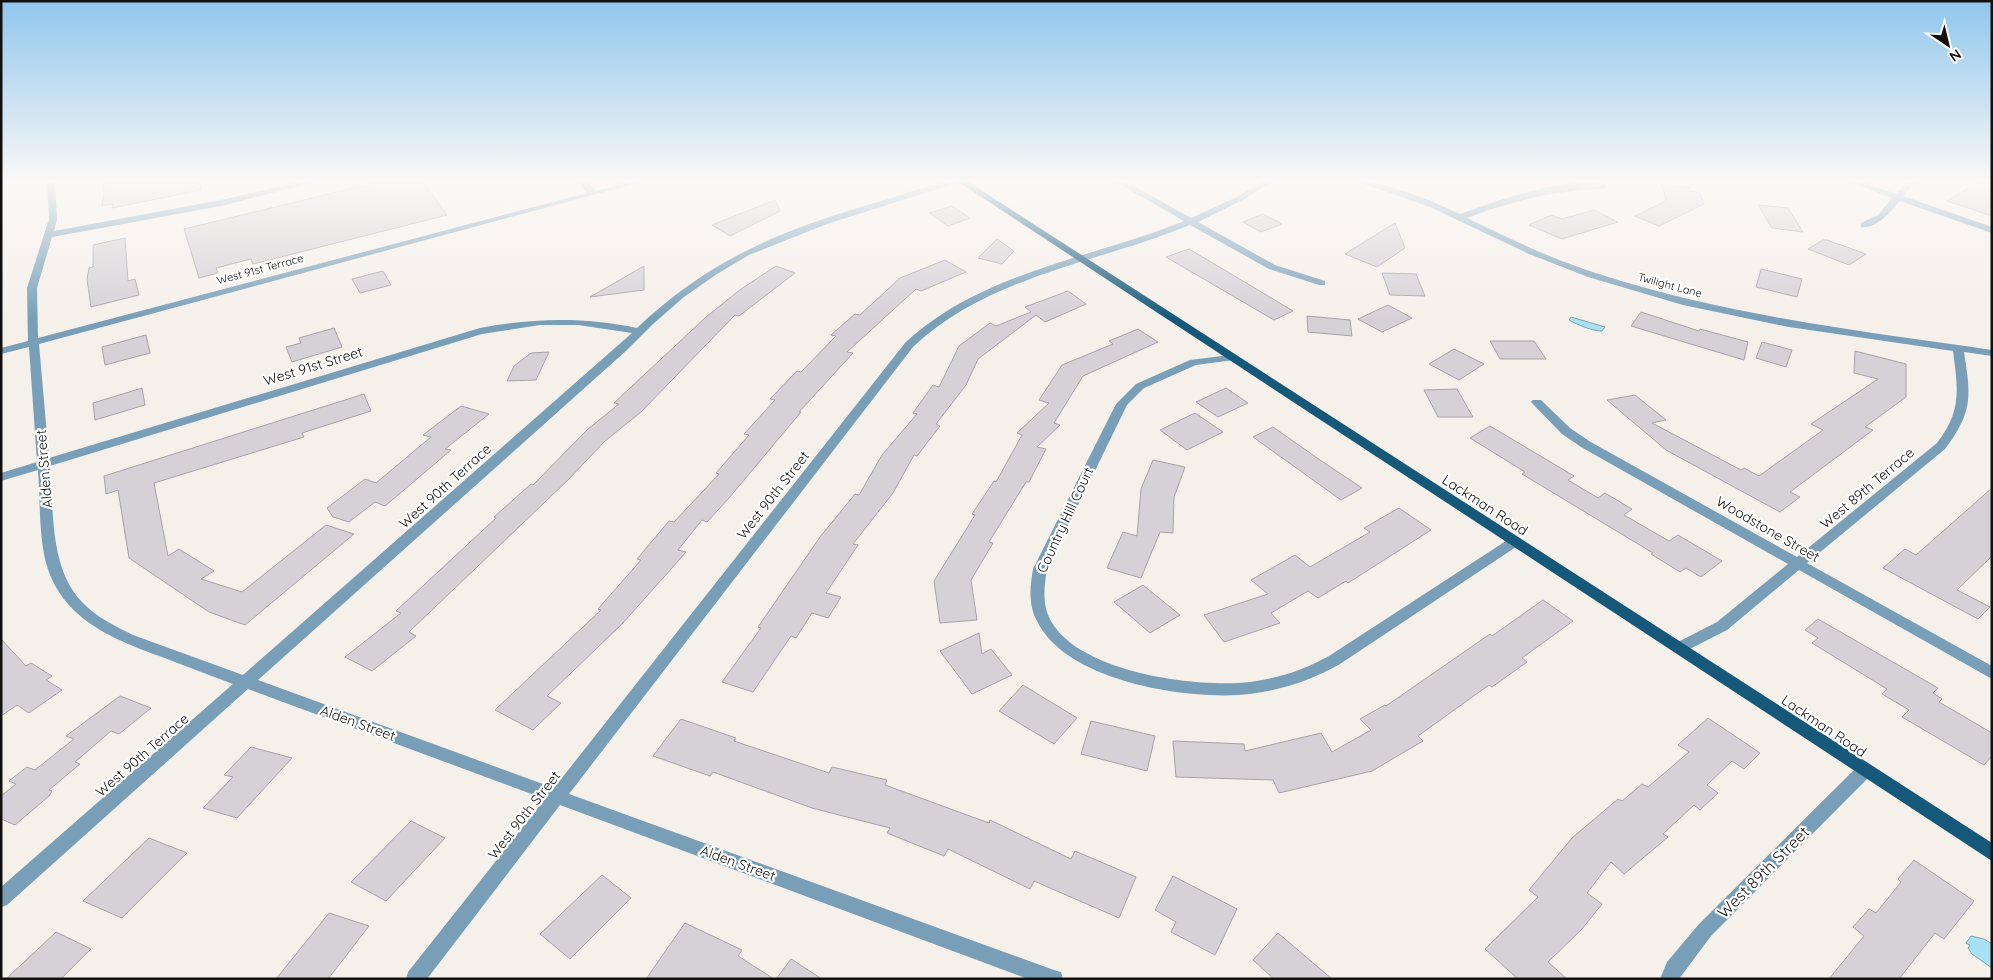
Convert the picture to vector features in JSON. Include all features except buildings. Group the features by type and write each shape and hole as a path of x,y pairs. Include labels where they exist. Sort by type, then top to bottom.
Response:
{"main road":[{"name":"Lackman Road","path":"1030,227 1992,853"}],"street":[{"name":"Alden Street","path":"51,227 32,288 34,342 51,554 57,574 70,600 96,623 128,639 1054,979"},
{"path":"49,235 93,227"},
{"name":"West 91st Terrace","path":"1,351 469,227"},
{"name":"West 90th Terrace","path":"1,899 616,354 639,331 712,273 745,254 813,227"},
{"name":"West 90th Street","path":"415,979 916,338 946,312 973,298 1176,227"},
{"path":"1199,227 1272,267 1322,283"},
{"name":"Twilight Lane","path":"1478,227 1532,252 1591,275 1687,303 1789,324 1992,353"},
{"name":"West 91st Street","path":"1,477 480,331 534,322 568,321 600,323 639,331"},
{"name":"West 89th Terrace","path":"1679,648 1722,626 1941,446 1954,430 1963,411 1964,390 1958,349"},
{"name":"Country Hill Court","path":"1230,358 1194,362 1140,386 1122,404 1040,569 1036,588 1038,610 1046,624 1071,651 1104,667 1141,678 1184,687 1222,690 1246,689 1283,682 1322,667 1514,542"},
{"name":"Woodstone Street","path":"1537,402 1566,431 1585,444 1992,673"},
{"name":"West 89th Street","path":"1669,979 1674,968 1705,930 1864,771"}],"water":[{"path":"1571,317 1605,327 1602,331 1590,329 1569,320"},
{"path":"1971,936 1984,939 1992,944 1992,968 1972,954 1968,948 1970,945 1966,943"}]}
